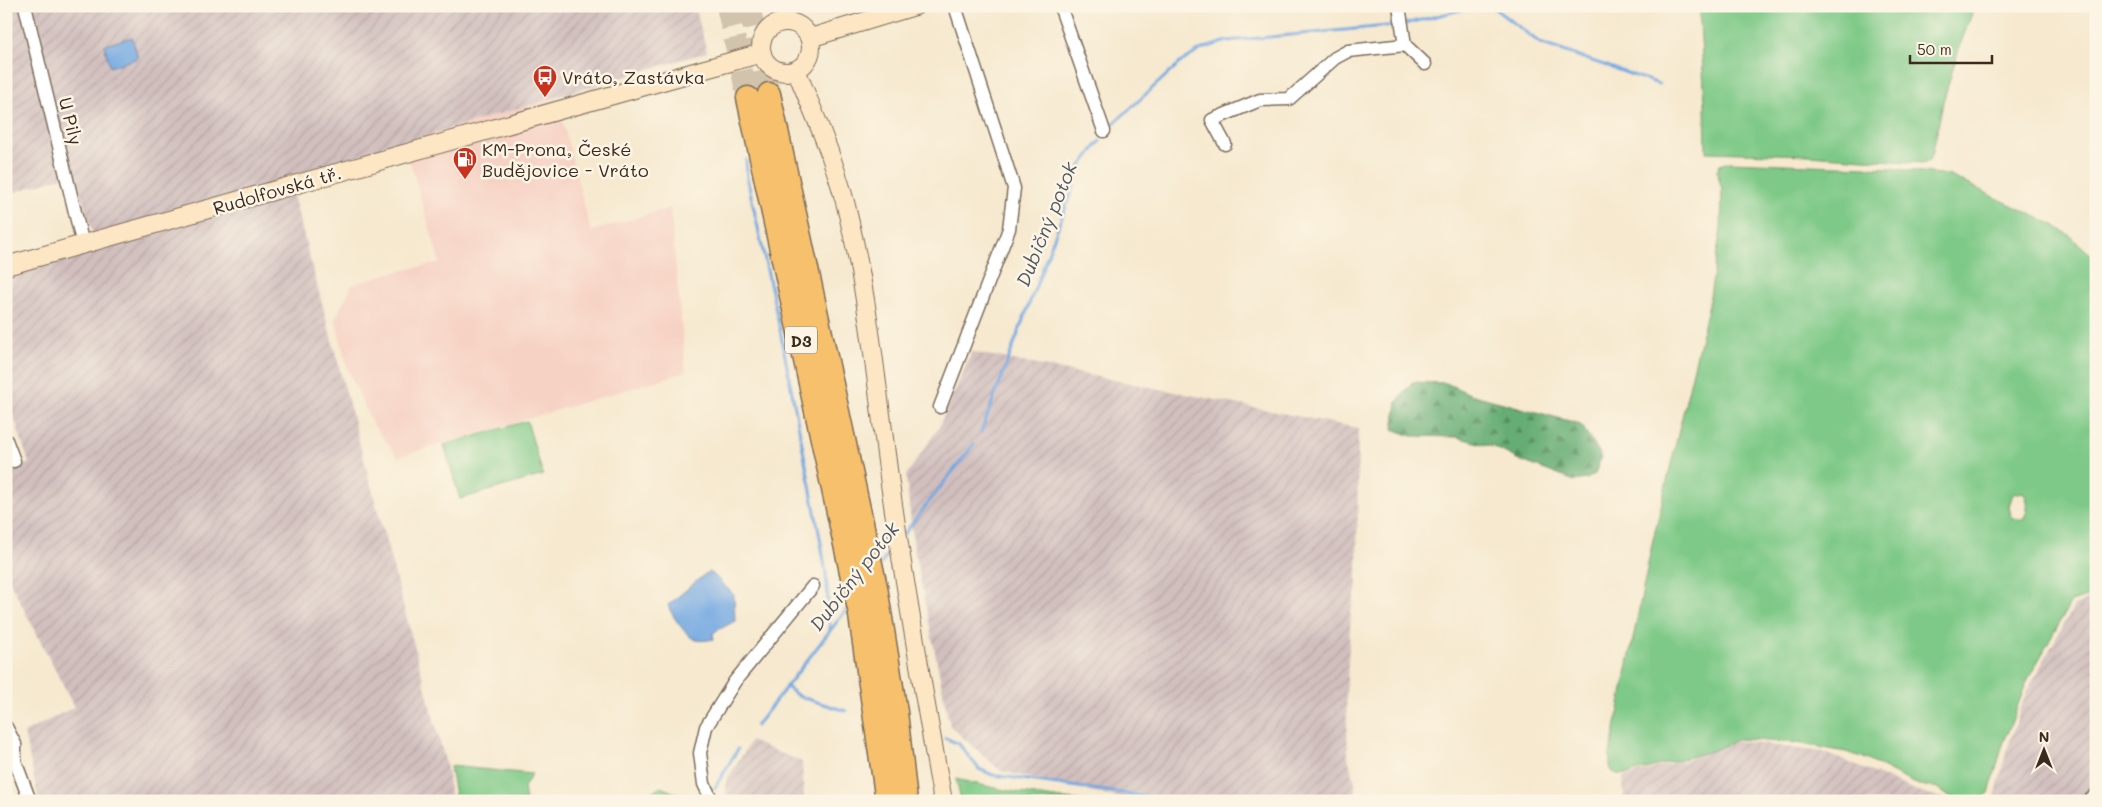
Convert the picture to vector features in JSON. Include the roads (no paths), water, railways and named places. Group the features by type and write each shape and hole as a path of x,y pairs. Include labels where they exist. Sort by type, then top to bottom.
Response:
{"highway":[{"name":"D3","path":"887,801 876,712 860,609 759,96 876,587 896,712 906,801"}],"main road":[{"path":"810,38 915,6"},
{"path":"792,22 800,25 810,38 812,46 808,60 796,70 779,71 771,67 762,53 763,36 775,24 792,22"},
{"name":"Rudolfovská tř.","path":"6,266 762,53"},
{"path":"796,70 835,169 850,223 874,358 896,523 943,801"}],"street":[{"name":"U Pily","path":"25,6 83,245"},
{"path":"940,406 1009,229 1014,188 955,6"},
{"path":"1060,6 1104,131"},
{"path":"1399,12 1405,45 1425,64"},
{"path":"1225,144 1212,120 1260,100 1289,99 1334,58 1348,51 1405,45"},
{"path":"6,440 14,461"},
{"path":"712,801 704,784 700,753 706,727 735,681 813,586"},
{"path":"6,727 15,744 15,761 30,801"},
{"path":"2089,801 2096,795"}],"water":[{"path":"132,37 138,58 110,67 104,45"},
{"path":"709,572 734,595 735,621 713,633 714,639 699,640 691,637 683,629 668,605"}],"waterway":[{"name":"Dubičný potok","path":"1405,24 1477,6"},
{"path":"1491,6 1540,43 1659,84"},
{"name":"Dubičný potok","path":"1111,126 1181,62 1202,49 1227,41 1398,25"},
{"name":"Dubičný potok","path":"981,432 1081,166 1100,141"},
{"path":"746,160 747,177 779,325 821,543 826,574 830,630"},
{"name":"Dubičný potok","path":"904,534 974,444"},
{"name":"Dubičný potok","path":"881,564 892,549"},
{"name":"Dubičný potok","path":"756,726 850,605"},
{"path":"786,686 798,696 846,711"},
{"path":"945,738 959,744 979,769 993,775 1178,801"},
{"name":"Dubičný potok","path":"714,789 738,749"}],"tunnel":[{"path":"727,6 748,98"},
{"path":"749,6 769,94"}],"place":[{"name":"Vráto, Zastávka","path":"545,98"},
{"name":"KM-Prona, České Budějovice - Vráto","path":"465,180"}]}
